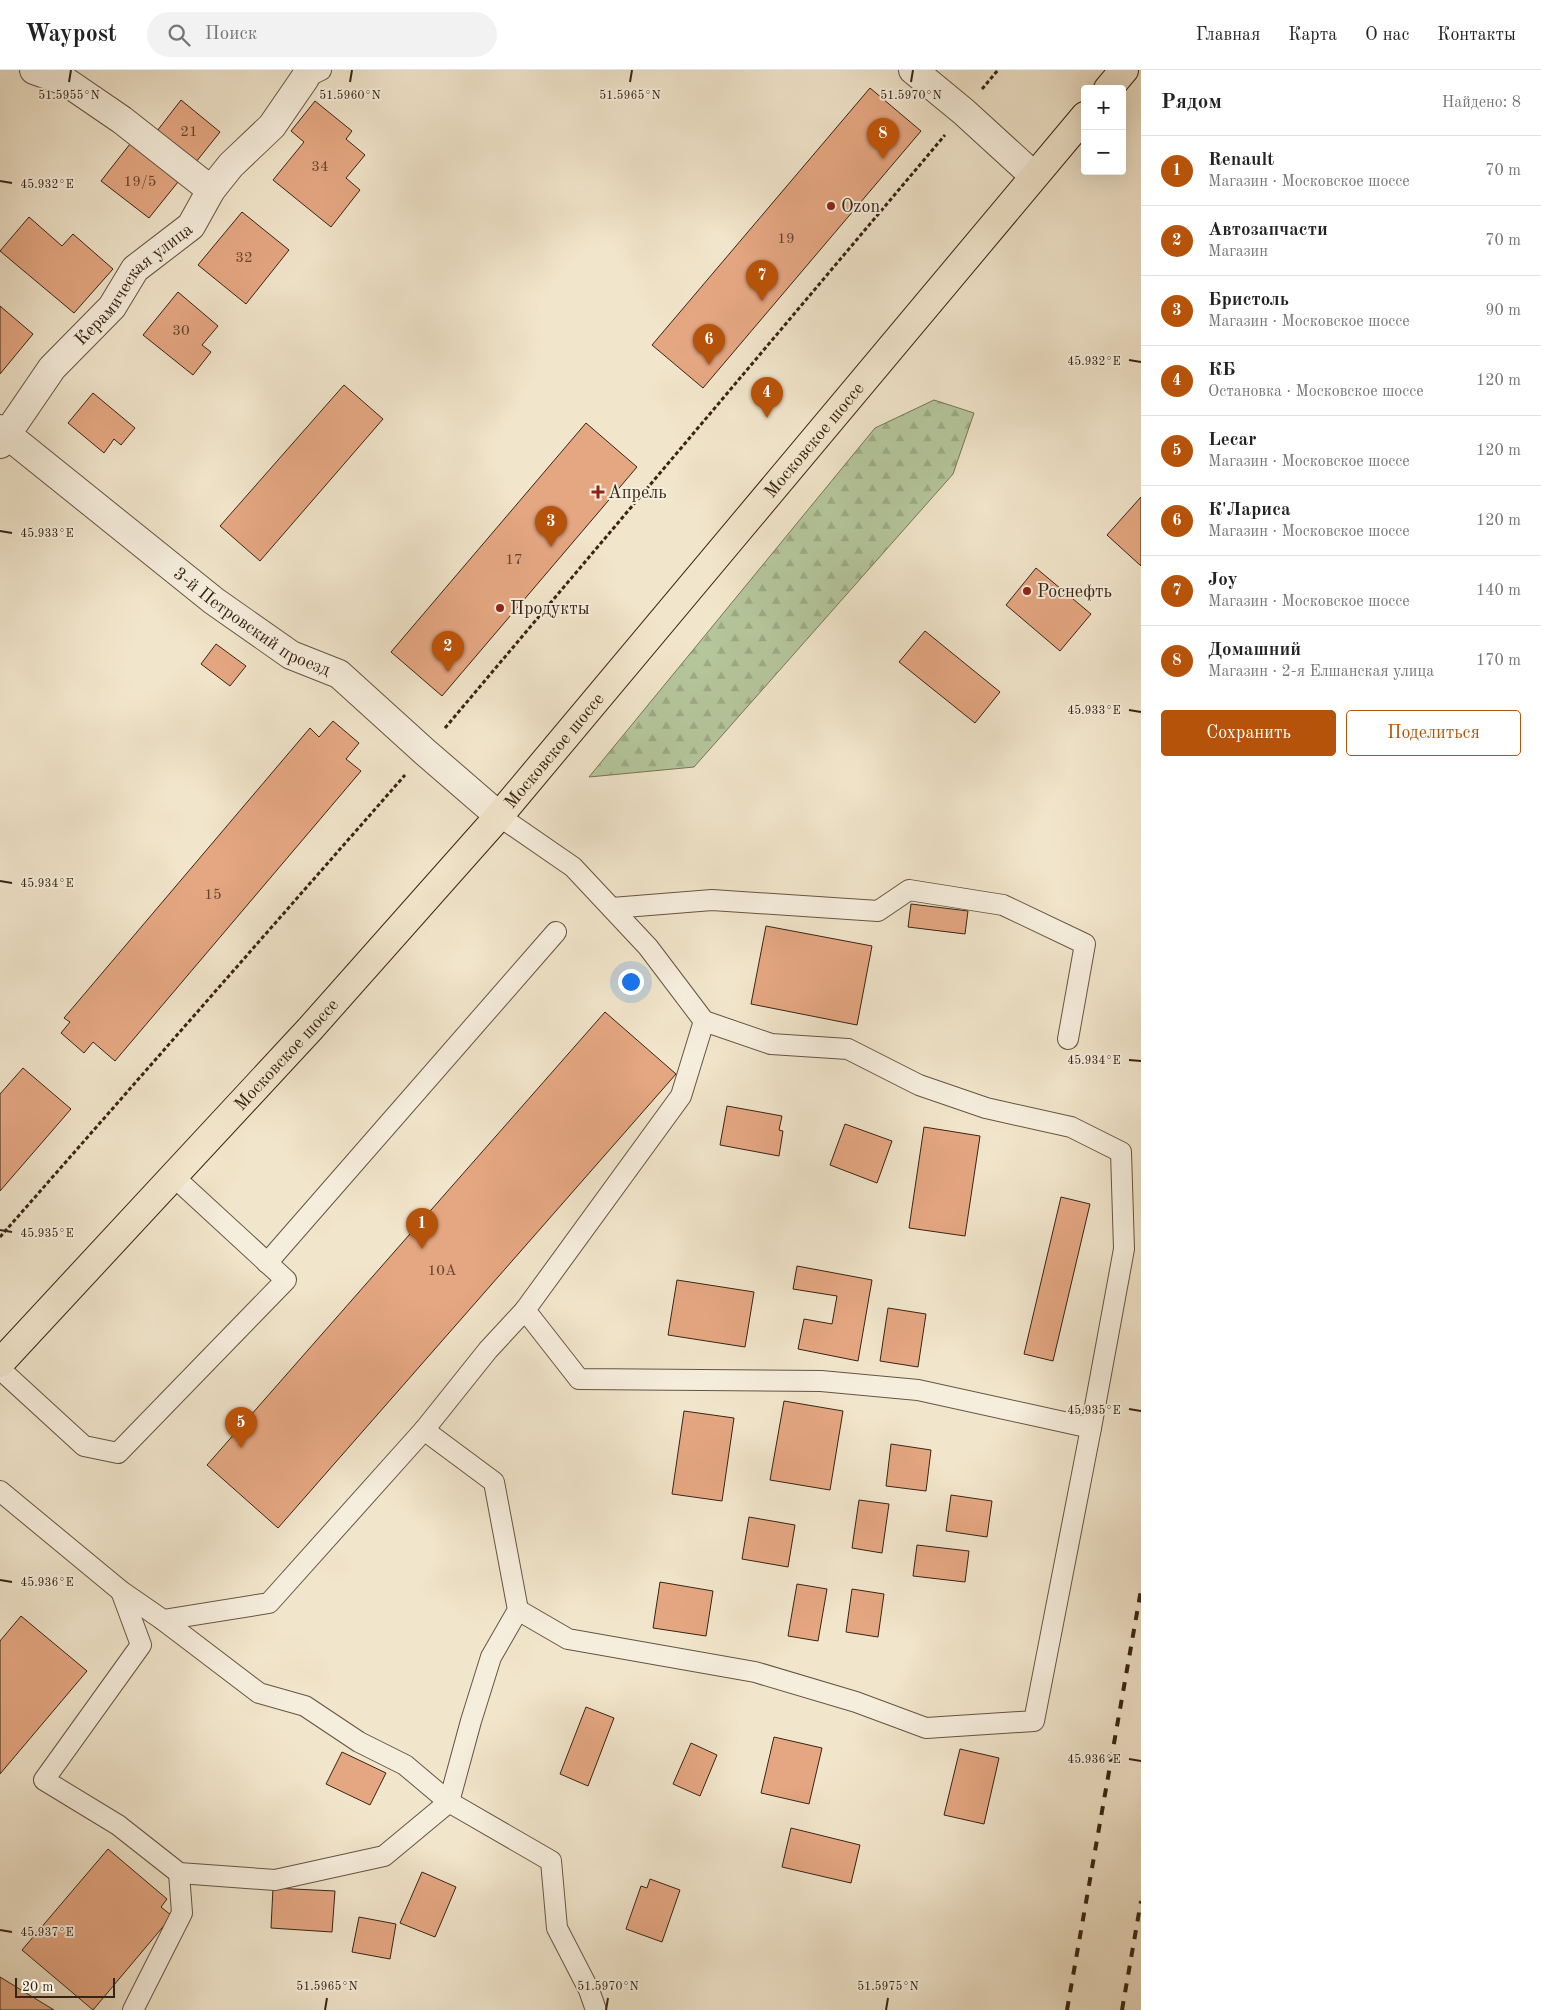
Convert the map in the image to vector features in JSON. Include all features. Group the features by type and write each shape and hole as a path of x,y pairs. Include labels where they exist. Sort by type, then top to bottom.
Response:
{"main road":[{"path":"1111,85 1124,70"},
{"name":"Московское шоссе","path":"0,1363 310,1028 499,816 1081,121"}],"street":[{"path":"34,70 65,81 122,120 211,190"},
{"path":"913,70 964,112 1034,176"},
{"name":"Керамическая улица","path":"2,436 52,368 112,307 135,269 191,226 211,190 231,165 272,126 313,74"},
{"name":"3-й Петровский проезд","path":"2,436 222,606 291,656 339,674 499,816"}],"lane":[{"path":"499,816 573,867 648,947 704,1021 771,1044 848,1049 920,1085 986,1108 1071,1126 1120,1152 1124,1249 1034,1721 926,1728 856,1702 755,1672 568,1638 518,1610"},
{"path":"612,908 712,900 878,912 909,890 1003,905 1085,944 1068,1039"},
{"path":"267,1263 556,932"},
{"path":"163,1620 269,1603 424,1430 488,1350 525,1310 681,1096 704,1021"},
{"path":"0,1369 84,1446 118,1453 286,1280 173,1176"},
{"path":"525,1310 579,1379 821,1381 918,1390 1091,1428"},
{"path":"121,1591 141,1645 44,1780 118,1825 179,1873 275,1880 384,1856 450,1802 471,1721 492,1657 518,1610 494,1482 424,1430"},
{"path":"0,1491 121,1591 163,1620 259,1693 305,1706 359,1742 405,1765 450,1802 551,1861 557,1928 589,1990 596,2010"},
{"path":"133,2010 182,1914 179,1873"}],"path":[{"path":"0,1237 425,752 964,112"}],"green space":[{"path":"934,400 974,413 953,474 694,767 589,777 875,428"}],"building":[{"path":"870,88 921,131 703,388 652,345"},
{"path":"181,100 220,132 196,162 157,131"},
{"path":"315,101 352,131 346,139 365,155 346,178 360,190 331,227 273,180 304,142 291,131"},
{"path":"130,144 178,182 149,218 101,181"},
{"path":"242,212 289,250 246,304 198,265"},
{"path":"29,217 62,246 73,234 113,269 74,313 0,251"},
{"path":"178,292 218,326 202,345 211,352 193,375 143,335"},
{"path":"0,306 33,334 0,374"},
{"path":"344,385 383,419 260,561 220,526"},
{"path":"93,393 135,428 121,445 114,439 104,453 68,423"},
{"path":"586,423 637,467 442,696 391,652"},
{"path":"1141,497 1141,566 1107,535"},
{"path":"1036,568 1091,614 1060,651 1006,605"},
{"path":"925,631 1000,692 975,723 899,662"},
{"path":"216,644 246,666 230,686 201,664"},
{"path":"333,721 359,743 346,759 361,771 115,1061 93,1042 84,1053 61,1033 70,1022 64,1018 310,728 319,737"},
{"path":"911,904 968,911 965,934 908,927"},
{"path":"766,926 872,946 857,1025 751,1004"},
{"path":"605,1012 676,1074 278,1528 207,1465"},
{"path":"23,1068 71,1109 0,1191 0,1094"},
{"path":"727,1106 782,1116 779,1130 783,1131 779,1156 720,1145"},
{"path":"845,1124 892,1141 877,1183 830,1165"},
{"path":"924,1127 980,1136 965,1236 909,1228"},
{"path":"1061,1197 1090,1204 1053,1361 1024,1354"},
{"path":"797,1266 872,1280 858,1361 798,1349 804,1319 832,1324 837,1296 793,1289"},
{"path":"677,1280 754,1292 745,1347 668,1335"},
{"path":"888,1308 926,1314 918,1367 880,1361"},
{"path":"784,1401 843,1411 830,1490 770,1480"},
{"path":"684,1411 734,1418 722,1501 672,1494"},
{"path":"891,1444 931,1450 926,1491 886,1486"},
{"path":"951,1495 992,1501 987,1537 946,1531"},
{"path":"859,1500 889,1504 882,1553 852,1548"},
{"path":"749,1517 795,1525 788,1567 742,1559"},
{"path":"917,1545 969,1551 965,1582 913,1576"},
{"path":"660,1582 713,1591 706,1636 653,1628"},
{"path":"797,1584 827,1589 818,1641 788,1636"},
{"path":"852,1589 884,1594 878,1637 846,1632"},
{"path":"21,1616 87,1671 0,1774 0,1641"},
{"path":"586,1707 614,1718 588,1786 560,1774"},
{"path":"774,1737 822,1748 809,1804 761,1793"},
{"path":"691,1743 717,1755 700,1796 673,1784"},
{"path":"960,1749 999,1758 984,1824 944,1815"},
{"path":"342,1752 386,1773 370,1805 326,1784"},
{"path":"791,1828 860,1845 851,1883 782,1867"},
{"path":"108,1849 167,1899 161,1907 172,1916 93,2010 22,1950"},
{"path":"422,1872 456,1887 435,1937 400,1923"},
{"path":"650,1879 680,1890 662,1942 626,1929 641,1886 647,1888"},
{"path":"273,1888 335,1891 332,1932 271,1928"},
{"path":"359,1917 396,1924 390,1959 352,1952"},
{"path":"0,1977 54,2010 0,2010"}],"railway":[{"path":"1067,2010 1141,1590"},
{"path":"1122,2010 1141,1901"}],"place":[{"name":"Домашний","path":"883,159"},
{"name":"Ozon","path":"831,206"},
{"name":"Joy","path":"762,301"},
{"name":"К'Лариса","path":"709,365"},
{"name":"КБ","path":"767,418"},
{"name":"Апрель","path":"598,492"},
{"name":"Бристоль","path":"551,547"},
{"name":"Роснефть","path":"1027,591"},
{"name":"Продукты","path":"500,608"},
{"name":"Автозапчасти","path":"448,672"},
{"name":"Renault","path":"422,1249"},
{"name":"Lecar","path":"241,1448"}]}
